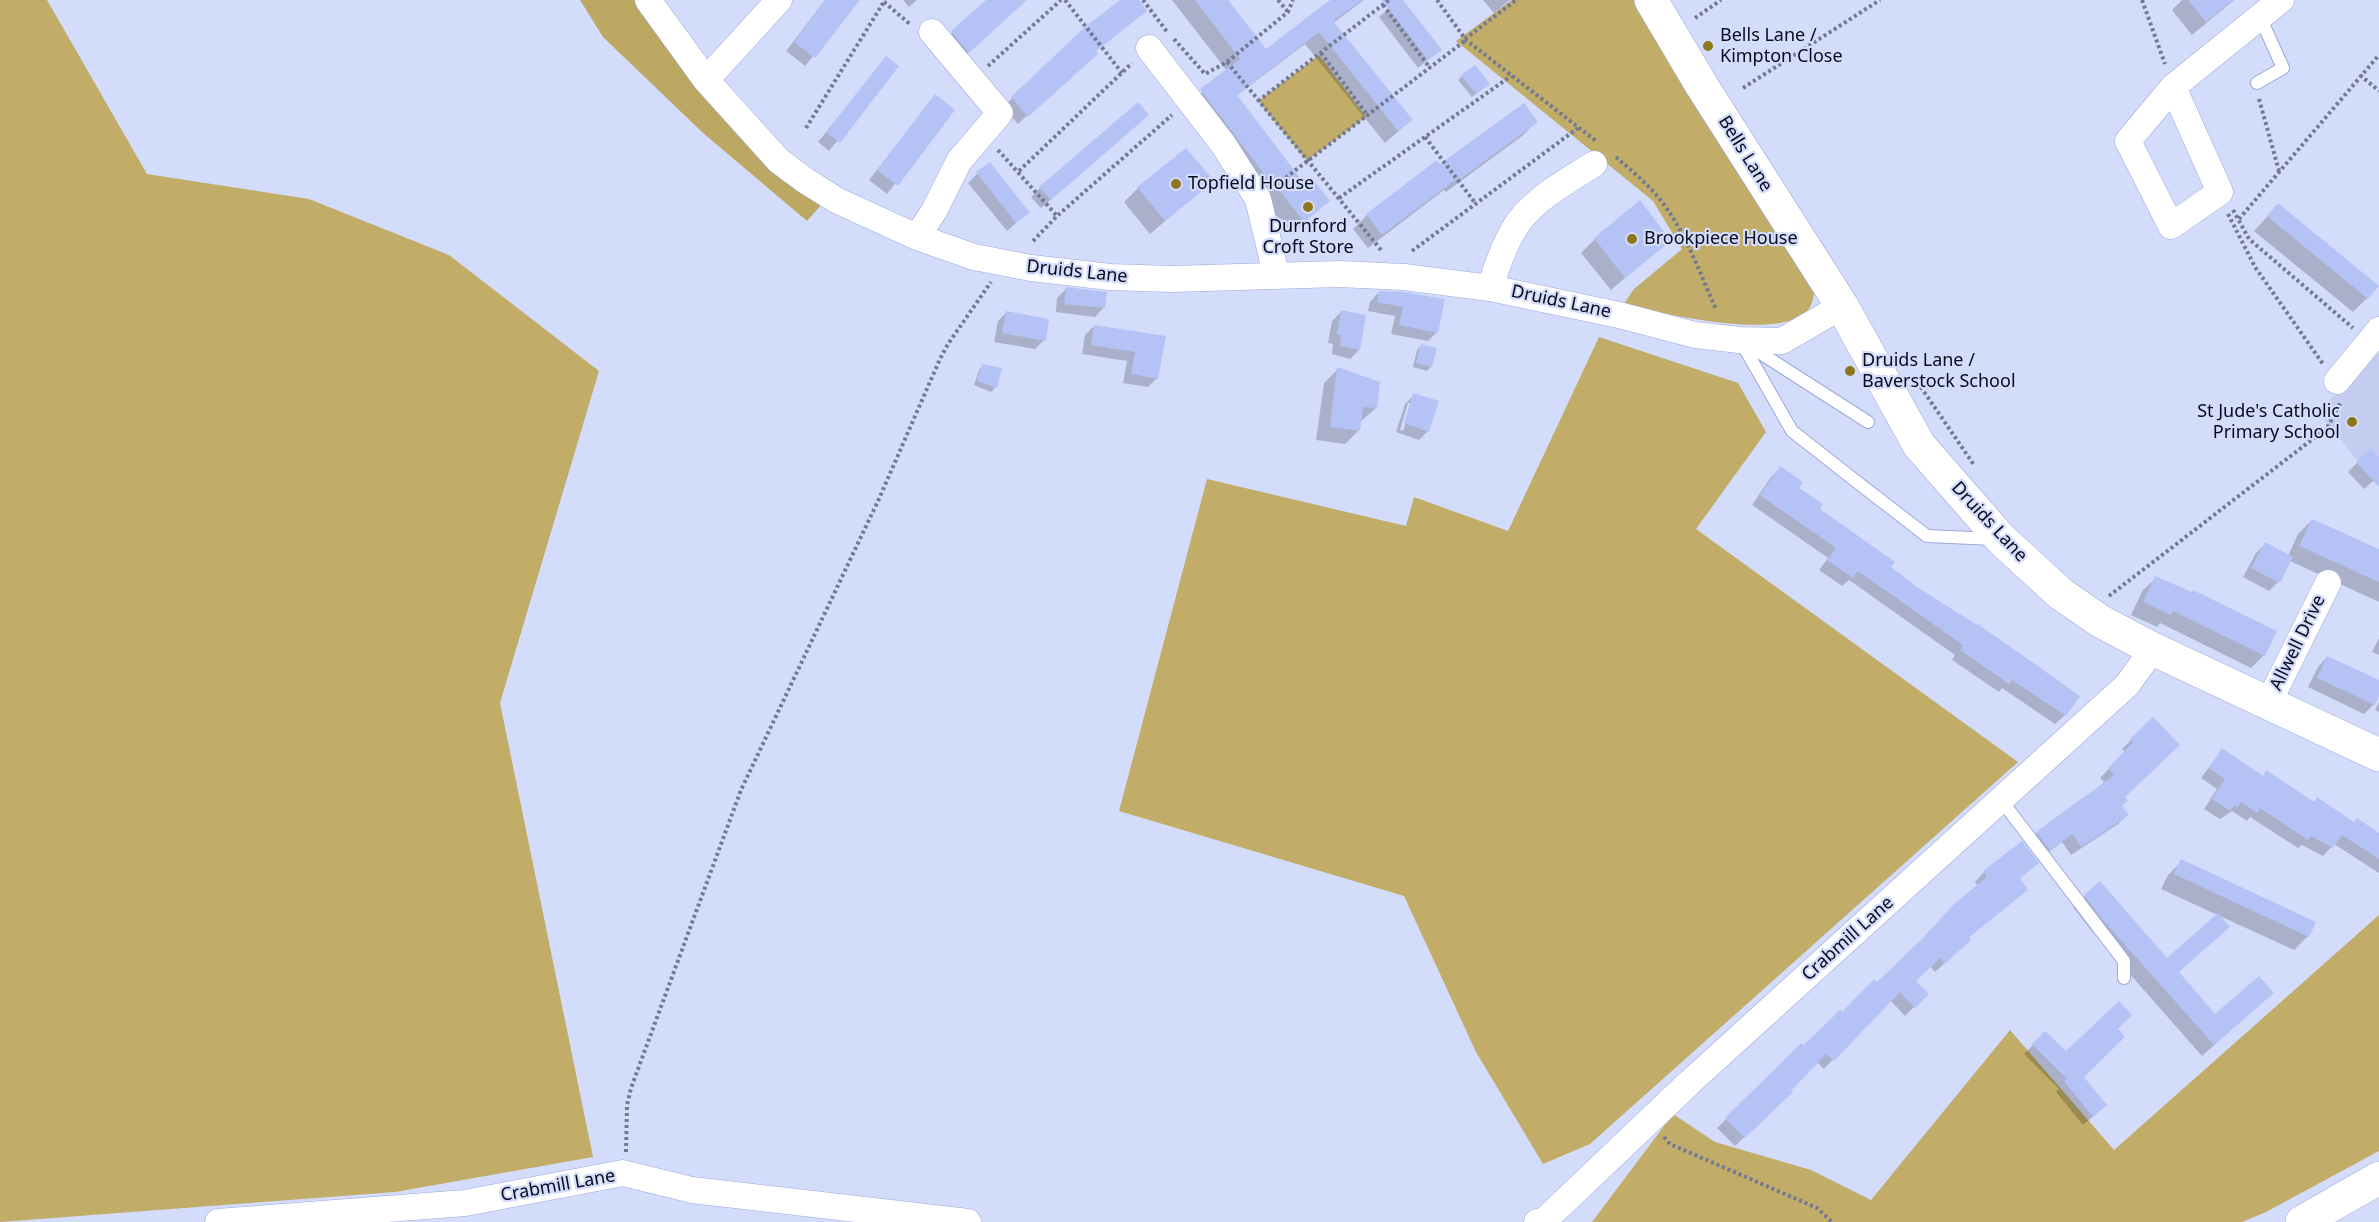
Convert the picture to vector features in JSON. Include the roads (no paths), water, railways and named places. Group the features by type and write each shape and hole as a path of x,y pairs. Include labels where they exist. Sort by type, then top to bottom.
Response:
{"main road":[{"name":"Bells Lane","path":"1651,0 1702,86 1842,306"},
{"name":"Druids Lane","path":"1842,306 1919,445 2001,539 2061,594 2100,621 2153,649 2379,755"},
{"path":"2302,1222 2379,1178"}],"street":[{"name":"Druids Lane","path":"648,0 706,80 779,161 806,182 838,201 918,237 974,257 1110,277 1172,279 1276,274 1404,277 1490,288 1619,315 1695,335 1740,340 1782,341 1842,306"},
{"path":"706,80 779,0"},
{"path":"2173,87 2220,192 2171,225 2128,141 2173,87 2281,0"},
{"path":"918,237 959,161 1000,113 932,32"},
{"path":"1160,42 1190,100 1224,144 1258,199 1276,274"},
{"path":"1490,288 1499,261 1520,220 1553,189 1594,164"},
{"path":"2337,381 2374,336"},
{"name":"Allwell Drive","path":"2268,704 2328,583"},
{"name":"Crabmill Lane","path":"1537,1222 1544,1221 1649,1121 2127,685 2153,649"},
{"name":"Crabmill Lane","path":"218,1222 465,1203 623,1173 692,1190 968,1222"}],"lane":[{"path":"2257,83 2283,68 2260,17"},
{"path":"1740,340 1868,422"},
{"path":"1740,340 1792,432 1927,536 2001,539"},
{"path":"2001,800 2124,961 2124,978"}],"place":[{"name":"Bells Lane / Kimpton Close","path":"1708,46"},
{"name":"Topfield House","path":"1176,184"},
{"name":"Durnford Croft Store","path":"1308,207"},
{"name":"Brookpiece House","path":"1632,239"},
{"name":"Druids Lane / Baverstock School","path":"1850,371"},
{"name":"St Jude's Catholic Primary School","path":"2352,422"}]}
